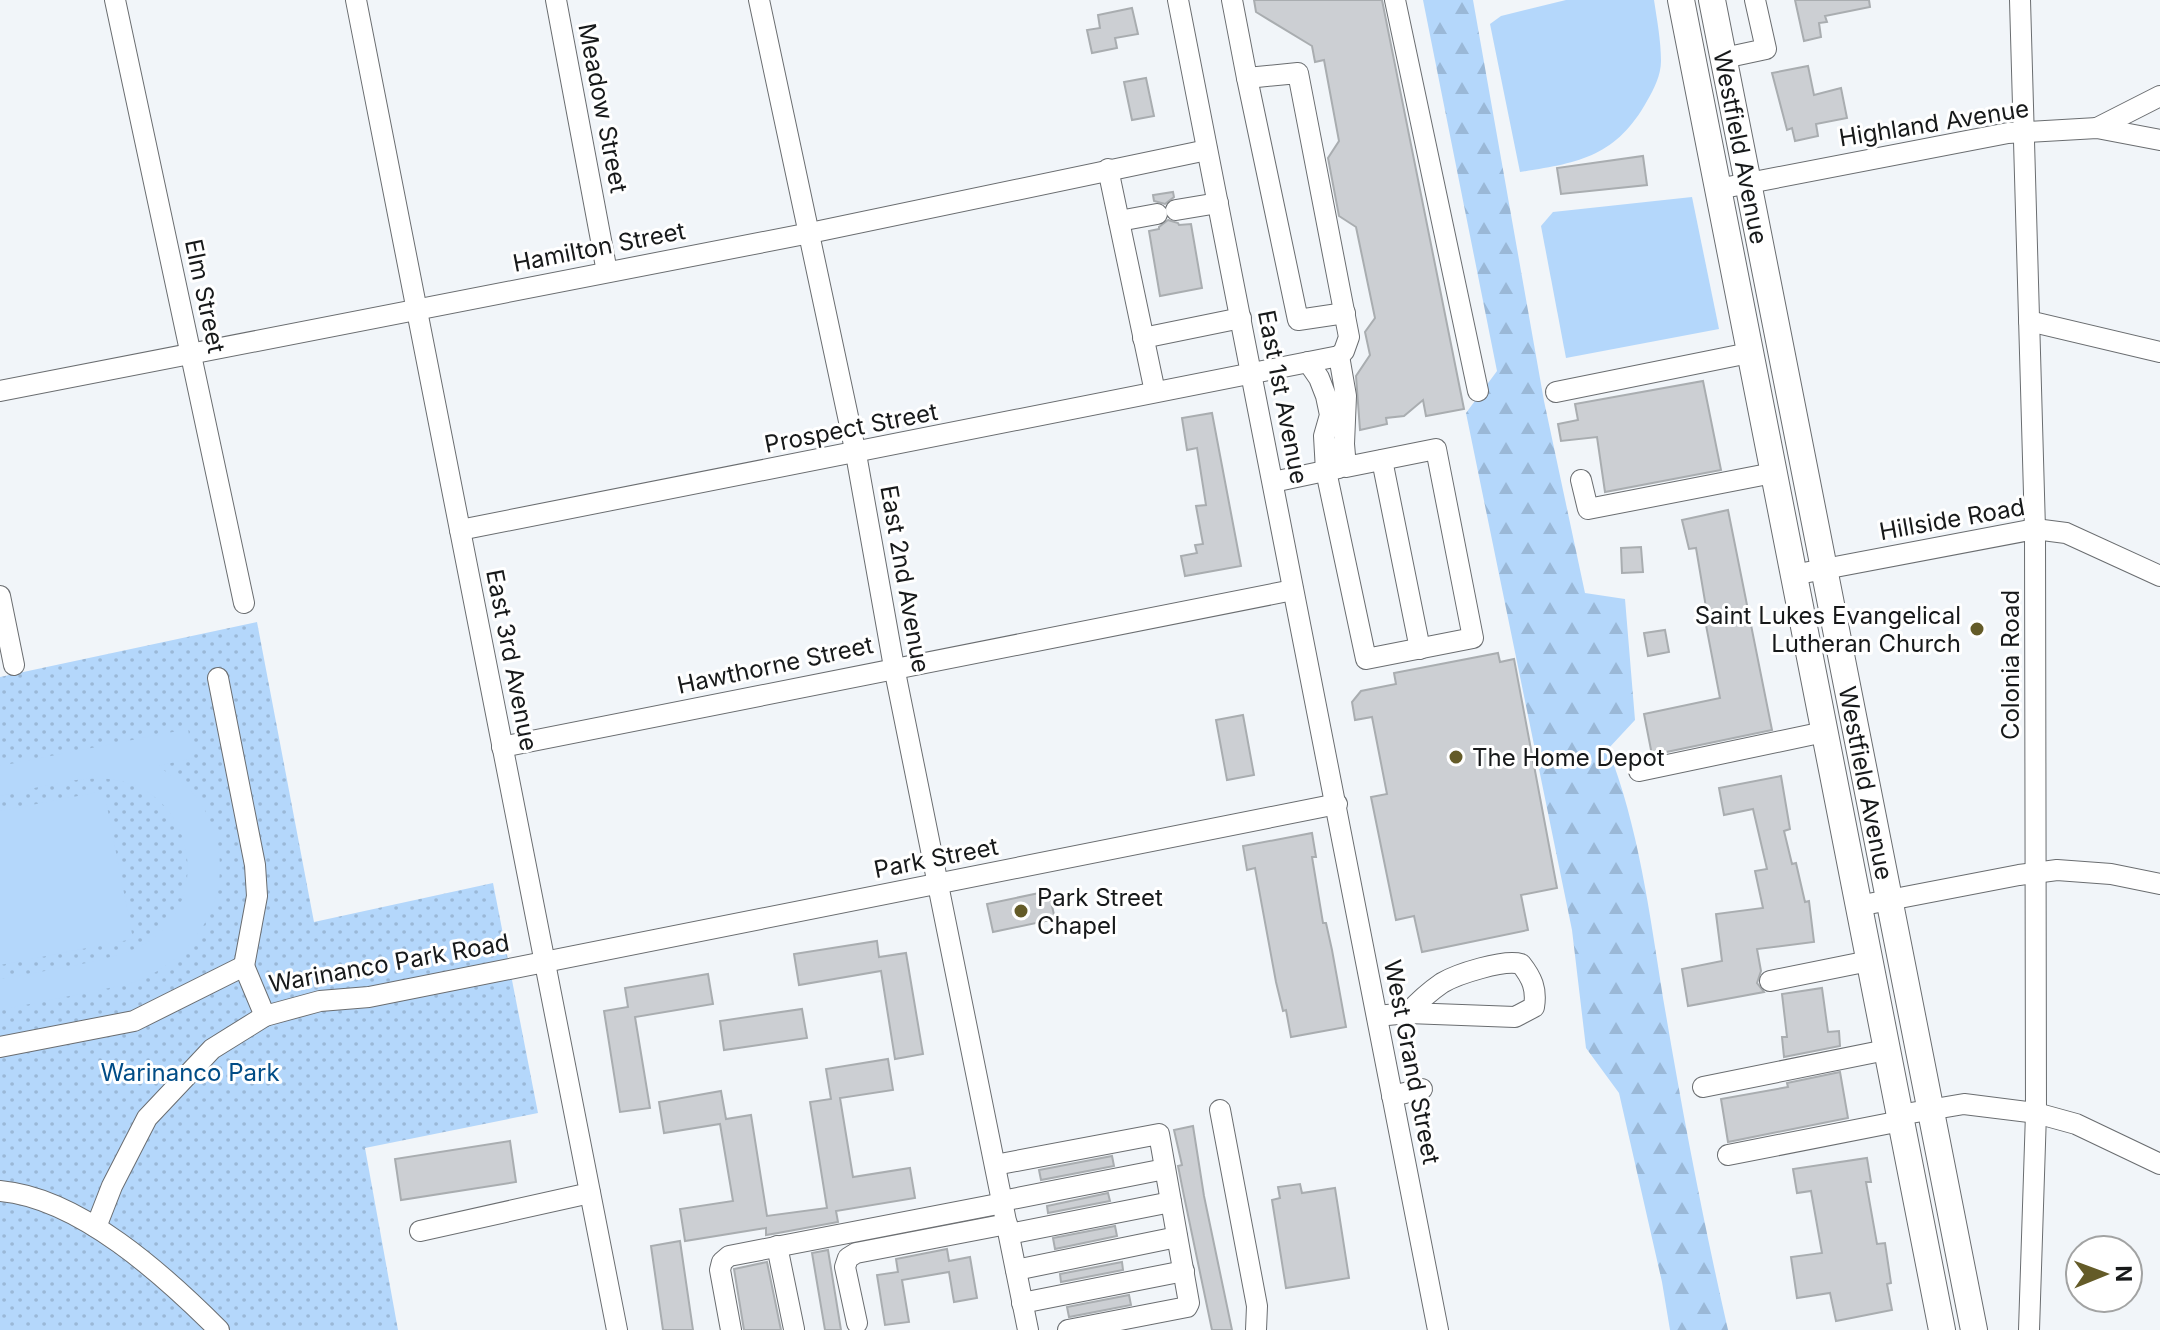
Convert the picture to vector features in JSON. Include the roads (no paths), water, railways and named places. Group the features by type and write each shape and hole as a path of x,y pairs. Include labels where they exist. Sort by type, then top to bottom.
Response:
{"main road":[{"name":"Westfield Avenue","path":"1681,0 1942,1330"},
{"name":"Westfield Avenue","path":"1712,0 1974,1330"}],"street":[{"name":"Elm Street","path":"115,0 244,603"},
{"name":"East 3rd Avenue","path":"356,0 617,1330"},
{"name":"Meadow Street","path":"556,0 607,272"},
{"name":"East 2nd Avenue","path":"759,0 856,454 894,667 1028,1330"},
{"name":"East 1st Avenue","path":"1178,0 1337,804"},
{"path":"1232,0 1298,320 1345,313"},
{"path":"1395,0 1478,391"},
{"path":"1724,58 1766,49 1755,0"},
{"name":"Colonia Road","path":"2020,0 2035,529 2036,1113 2029,1330"},
{"path":"1247,78 1298,73 1349,337 1339,356 1346,396 1344,444 1336,469"},
{"path":"2097,128 2160,96"},
{"name":"Highland Avenue","path":"1718,189 1994,135 2097,128 2160,140"},
{"name":"Hamilton Street","path":"0,391 810,233 1207,150"},
{"path":"1108,169 1155,392"},
{"path":"1119,221 1218,203"},
{"path":"1143,338 1241,318"},
{"path":"2029,321 2160,352"},
{"path":"1556,392 1749,353"},
{"name":"Prospect Street","path":"460,530 1339,356"},
{"path":"1273,482 1336,469 1436,449 1473,638 1366,659 1336,469 1324,436 1330,415 1319,378 1308,362"},
{"path":"1382,460 1420,649"},
{"path":"1581,480 1588,509 1773,473"},
{"name":"Hillside Road","path":"1793,575 2035,529 2066,533 2160,576"},
{"name":"Hawthorne Street","path":"502,747 1293,590"},
{"path":"0,596 14,665"},
{"path":"218,678 255,865 257,896 244,966"},
{"path":"1639,771 1824,732"},
{"name":"Park Street","path":"544,962 1337,804"},
{"name":"West Grand Street","path":"1337,804 1438,1330"},
{"path":"1858,906 2037,872 2090,871 2160,884"},
{"path":"1770,981 1869,961"},
{"name":"Warinanco Park Road","path":"0,1047 134,1021 244,966 265,1016 320,1001 369,997 544,962"},
{"path":"1377,1016 1408,1013 1515,1017 1534,1007 1536,997 1532,977 1521,964 1504,962 1444,981 1420,999 1408,1013"},
{"path":"96,1227 112,1186 147,1118 212,1049 265,1016"},
{"path":"1703,1087 1886,1050"},
{"path":"1392,1096 1422,1089"},
{"path":"1728,1155 1964,1104 2036,1113 2076,1124 2160,1164"},
{"path":"1220,1110 1257,1306 1256,1330"},
{"path":"996,1167 1159,1134 1189,1303 1187,1307 1068,1330"},
{"path":"857,1323 845,1267 848,1258 856,1253 1005,1215 1165,1169"},
{"path":"0,1191 47,1202 96,1227 182,1293 219,1330"},
{"path":"420,1231 590,1193"},
{"path":"731,1330 720,1270 722,1262 729,1256 777,1246 1005,1215 1171,1202"},
{"path":"1016,1270 1177,1237"},
{"path":"777,1246 794,1329"},
{"path":"1022,1303 1184,1271"}],"place":[{"name":"Saint Lukes Evangelical Lutheran Church","path":"1977,629"},
{"name":"The Home Depot","path":"1456,757"},
{"name":"Park Street Chapel","path":"1021,911"}],"park label":[{"name":"Warinanco Park","path":"190,1072"}]}
